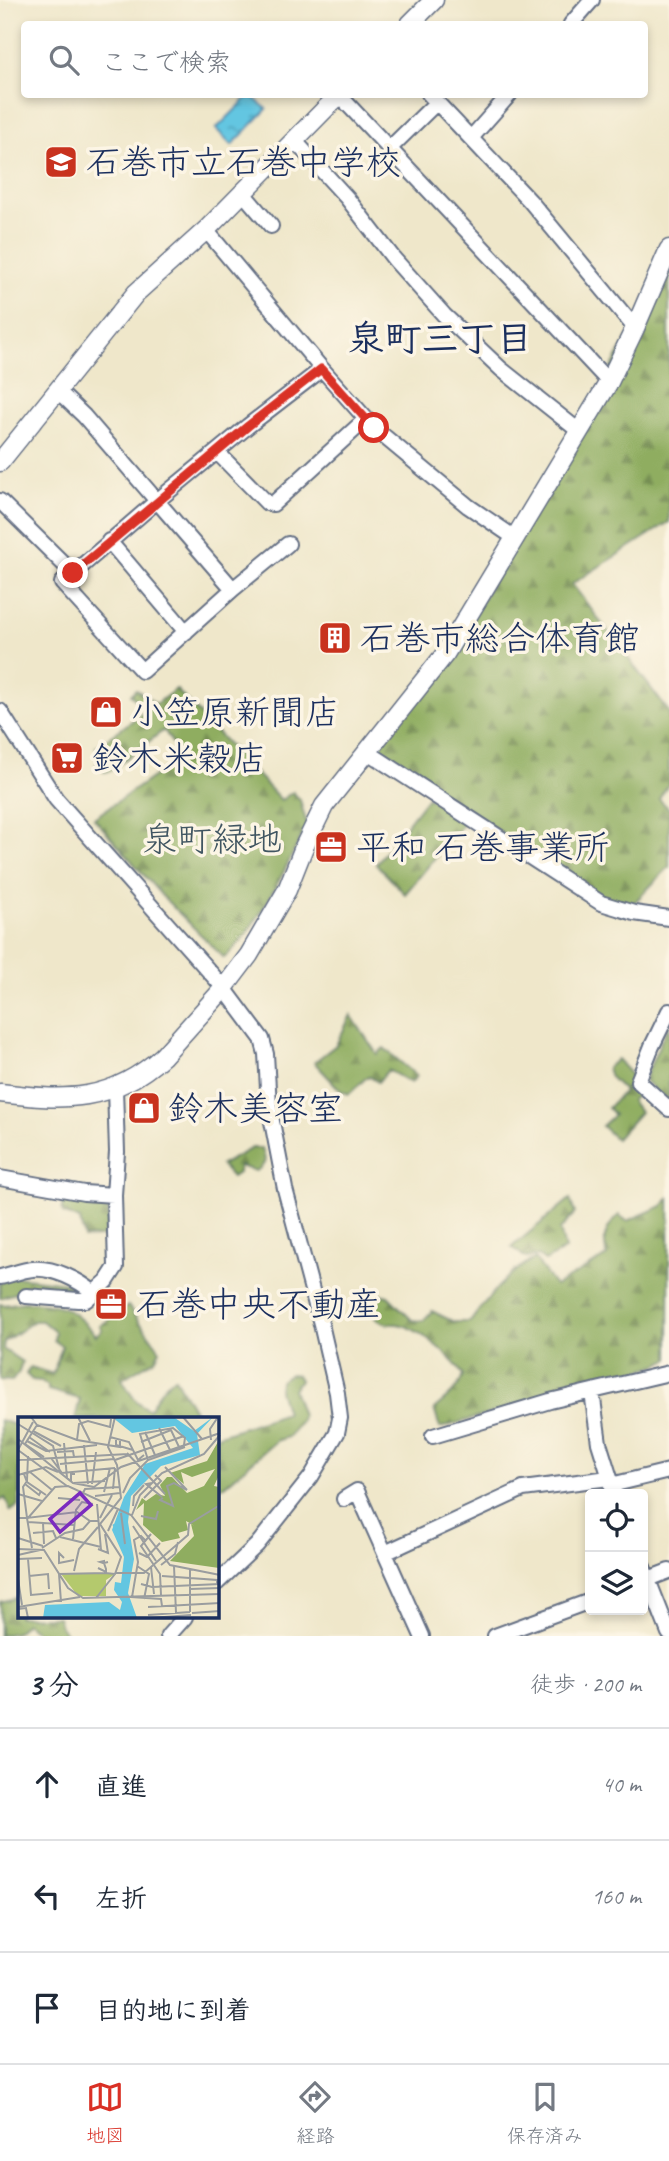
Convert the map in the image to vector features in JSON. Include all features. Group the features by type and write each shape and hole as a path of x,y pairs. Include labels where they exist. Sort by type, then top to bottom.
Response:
{"street":[{"path":"413,21 434,0"},
{"path":"574,21 592,0"},
{"path":"0,461 136,293 206,230 336,98"},
{"path":"342,98 608,382"},
{"path":"471,138 506,98"},
{"path":"389,149 433,99 530,201 635,328"},
{"path":"294,140 444,314 501,369 579,431"},
{"path":"242,192 271,226"},
{"path":"206,230 366,419 468,506 515,538"},
{"path":"0,1093 46,1099 72,1098 115,1088 150,1068 225,988 265,930 287,890 324,806 444,654 515,538 608,382 669,249"},
{"path":"288,544 233,589 142,671 62,583 157,501 321,369"},
{"path":"57,390 84,416 233,589"},
{"path":"217,452 267,503 273,505 366,419"},
{"path":"0,501 73,573"},
{"path":"109,541 186,632"},
{"path":"0,711 56,799 225,988 262,1039 266,1054 269,1106 285,1189 321,1324 340,1418 337,1433 311,1477 257,1545 219,1581"},
{"path":"366,751 601,902 634,913 669,918"},
{"path":"669,1011 638,1081 669,1110"},
{"path":"26,1296 86,1300 107,1281 116,1267 115,1088"},
{"path":"0,1178 84,1193 114,1195"},
{"path":"0,1278 33,1269 52,1271 85,1284 94,1293"},
{"path":"433,1436 550,1401 669,1373"},
{"path":"592,1392 599,1443 612,1486"},
{"path":"385,1553 523,1489 612,1486 669,1471"},
{"path":"344,1499 357,1491 422,1636"},
{"path":"648,1575 669,1571"},
{"path":"648,1585 669,1633"},
{"path":"495,1636 585,1603"},
{"path":"167,1636 184,1618"}],"green space":[{"path":"669,264 669,522 572,584 669,712 669,783 659,799 669,809 669,867 630,907 602,899 374,751 454,650"},
{"name":"泉町緑地","path":"136,689 156,704 176,689 281,800 293,792 300,800 307,825 260,914 224,958 162,896 94,818 181,757 164,730 110,771 104,772 96,765 104,756 96,747 147,710 131,695"},
{"path":"428,797 465,822 405,894 376,864"},
{"path":"351,1015 377,1054 384,1048 417,1076 411,1083 388,1070 378,1082 368,1076 349,1094 341,1091 314,1062 336,1045"},
{"path":"669,1023 669,1103 644,1080"},
{"path":"617,1059 632,1076 639,1092 631,1101 640,1112 616,1139 602,1126 614,1115 608,1108 624,1091 610,1077 607,1068"},
{"path":"252,1148 262,1148 265,1161 256,1171 239,1166 238,1173 232,1177 221,1165"},
{"path":"61,1197 108,1202 110,1236 84,1238 80,1220 63,1213"},
{"path":"669,1198 669,1359 602,1382 440,1428 434,1409 455,1390 463,1375 444,1353 418,1333 402,1325 375,1318 375,1293 388,1296 412,1320 423,1321 432,1311 454,1322 470,1322 499,1286 525,1264 535,1259 555,1286 607,1256 606,1234 619,1215 627,1221 662,1206"},
{"path":"570,1199 575,1213 560,1230 565,1249 545,1261 538,1256 526,1258 512,1247"},
{"path":"16,1277 75,1284 83,1295 25,1290 0,1298 0,1283"},
{"path":"25,1302 57,1305 79,1318 96,1335 102,1330 100,1326 128,1306 160,1350 155,1359 122,1379 128,1389 136,1401 149,1410 164,1387 175,1378 198,1417 76,1417 80,1399 48,1390 48,1386 41,1381 32,1380 26,1374 30,1367 53,1374 62,1346 54,1340 55,1332 42,1321 34,1321 4,1342 3,1349 22,1362 12,1381 0,1380 0,1304"},
{"path":"290,1374 297,1375 300,1380 293,1389 302,1416 300,1423 288,1437 276,1441 219,1487 219,1435 286,1413 279,1390 280,1381"},
{"path":"0,1420 18,1426 18,1506 11,1511 5,1498 0,1501"},
{"path":"18,1597 18,1618 58,1618 68,1636 41,1636 26,1623 17,1632 0,1636 0,1602"}],"water":[{"path":"247,98 254,98 267,109 232,145 216,129"}],"place":[{"name":"石巻市立石巻中学校","path":"61,162"},
{"name":"石巻市総合体育館","path":"335,638"},
{"name":"小笠原新聞店","path":"106,712"},
{"name":"鈴木米穀店","path":"67,758"},
{"name":"平和 石巻事業所","path":"331,847"},
{"name":"鈴木美容室","path":"144,1108"},
{"name":"石巻中央不動産","path":"111,1304"}],"district":[{"name":"泉町三丁目","path":"440,338"}],"route":[{"path":"73,573 248,426 321,369 374,428"}]}
